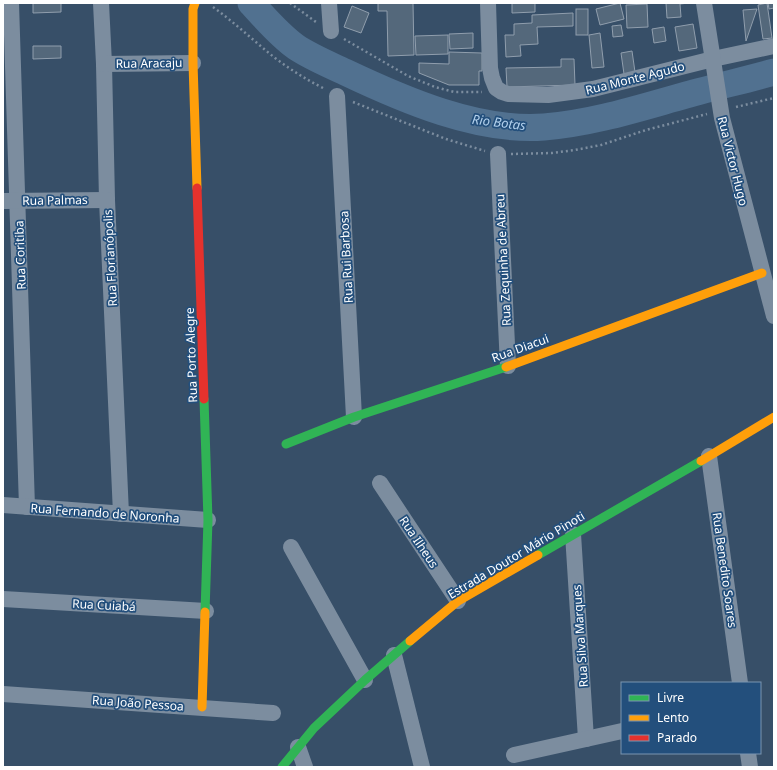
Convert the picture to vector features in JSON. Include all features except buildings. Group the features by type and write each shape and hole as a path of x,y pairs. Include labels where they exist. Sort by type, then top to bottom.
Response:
{"street":[{"name":"Rua Coritiba","path":"11,3 11,201 28,507"},
{"name":"Rua Florianópolis","path":"101,3 107,200 121,514"},
{"name":"Rua Porto Alegre","path":"195,3 193,9 193,62 208,520 202,707"},
{"path":"329,3 331,31"},
{"path":"488,3 490,68 496,88"},
{"name":"Rua Victor Hugo","path":"704,3 722,118 774,316"},
{"name":"Rua Monte Agudo","path":"496,88 508,94 521,95 548,95 579,92 714,64 774,46"},
{"name":"Rua Aracaju","path":"104,64 193,62"},
{"name":"Rua Rui Barbosa","path":"337,96 354,417"},
{"name":"Rua Zequinha de Abreu","path":"498,154 508,366"},
{"name":"Rua Palmas","path":"11,201 107,200"},
{"name":"Rua Diacui","path":"286,444 354,417 508,366 762,273"},
{"name":"Estrada Doutor Mário Pinoti","path":"282,767 314,728 394,655 458,601 774,417"},
{"name":"Rua Benedito Soares","path":"709,456 740,682"},
{"name":"Rua Ilheus","path":"380,483 458,601"},
{"name":"Rua Fernando de Noronha","path":"3,505 208,520"},
{"name":"Rua Silva Marques","path":"573,534 586,739"},
{"path":"291,547 366,680"},
{"name":"Rua Cuiabá","path":"3,599 206,611"},
{"path":"394,655 422,767"},
{"name":"Rua João Pessoa","path":"3,694 273,713"},
{"path":"514,755 621,731"},
{"path":"298,747 304,767"},
{"path":"748,754 750,767"}],"path":[{"path":"290,3 331,31 408,76 435,87 454,92 481,92 496,88"},
{"path":"212,7 276,58 304,78 337,96 478,150 498,154 546,153 575,150 601,145 646,130"}],"waterway":[{"name":"Rio Botas","path":"251,3 284,37 296,47 314,57 368,83 416,103 442,112 493,124 519,127 544,127 580,122 616,114 774,72"}],"traffic: fast":[{"path":"286,444 354,417 506,367"},
{"path":"204,399 208,520 205,612"},
{"path":"538,555 701,461"},
{"path":"282,767 314,728 365,680 410,641"}],"traffic: slow":[{"path":"195,3 193,9 193,63 197,188"},
{"path":"506,367 762,273"},
{"path":"701,461 774,417"},
{"path":"410,641 458,601 538,555"},
{"path":"202,707 205,612"}],"traffic: jam":[{"path":"197,188 204,399"}]}
